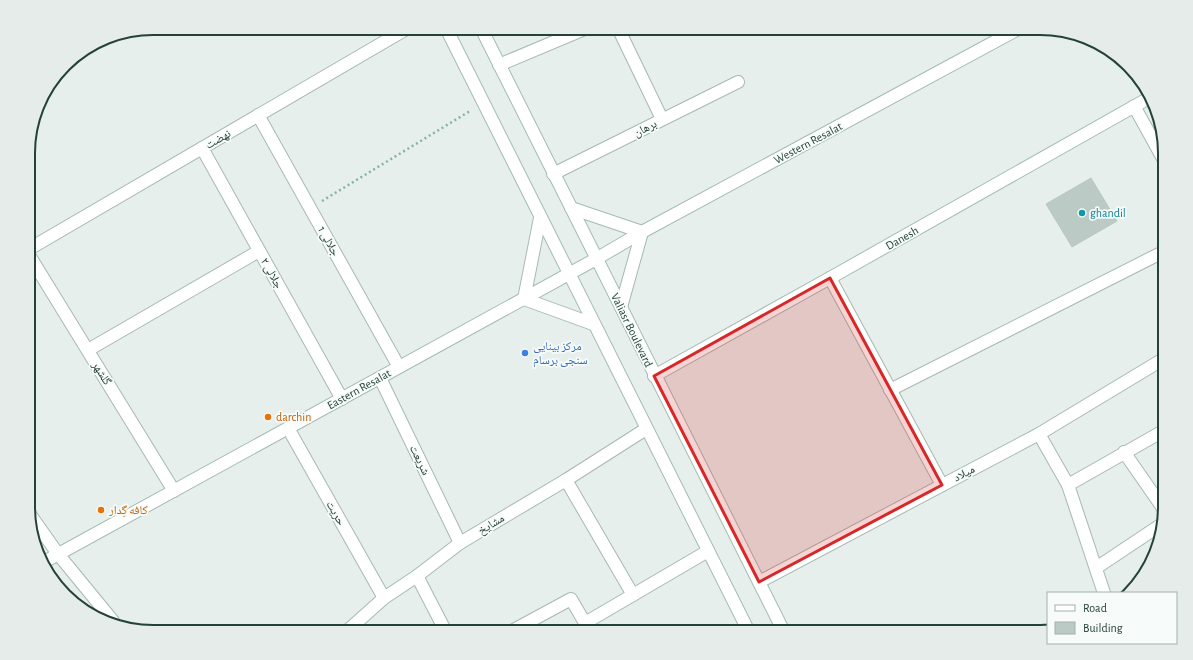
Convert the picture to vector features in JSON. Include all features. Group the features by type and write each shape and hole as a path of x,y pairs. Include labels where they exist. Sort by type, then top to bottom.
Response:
{"street":[{"name":"نهضت","path":"35,245 396,35"},
{"path":"449,35 593,324 745,625"},
{"name":"Valiasr Boulevard","path":"484,35 780,625"},
{"path":"499,65 570,35"},
{"path":"621,35 662,119"},
{"name":"Western Resalat","path":"568,274 642,232 1007,35"},
{"name":"برهان","path":"553,174 738,82"},
{"name":"Danesh","path":"654,376 1145,100"},
{"path":"1134,106 1158,149"},
{"name":"جلالی 1","path":"258,115 399,368"},
{"name":"جلالی ۲","path":"202,148 342,399"},
{"path":"571,208 642,232 621,307"},
{"path":"540,218 524,299 593,324"},
{"path":"88,350 259,251"},
{"path":"890,390 1158,255"},
{"name":"گلشهر","path":"35,265 174,491"},
{"name":"Eastern Resalat","path":"48,560 568,274"},
{"path":"830,278 942,485"},
{"name":"میلاد","path":"759,582 1039,434 1158,362"},
{"name":"شریعت","path":"380,378 460,543"},
{"name":"حریت","path":"288,428 384,598"},
{"name":"مشایخ","path":"354,625 384,598 417,576 460,543 566,480 646,429"},
{"path":"1039,434 1068,485 1104,592"},
{"path":"1068,485 1158,434"},
{"path":"1124,452 1158,501"},
{"path":"566,480 633,595"},
{"path":"36,522 58,554 109,616"},
{"path":"1096,568 1156,528"},
{"path":"590,625 633,595 708,551"},
{"path":"417,576 442,625"},
{"path":"523,625 571,600 586,625"}],"path":[{"path":"310,208 483,103"}],"highlighted area":[{"path":"830,278 942,485 759,582 654,376"}],"building":[{"name":"ghandil","path":"1091,178 1117,221 1072,247 1046,204"}],"place":[{"name":"ghandil","path":"1082,213"},
{"name":"مرکز بینایی سنجی برسام","path":"525,353"},
{"name":"darchin","path":"268,417"},
{"name":"کافه گِدار","path":"101,510"}]}
